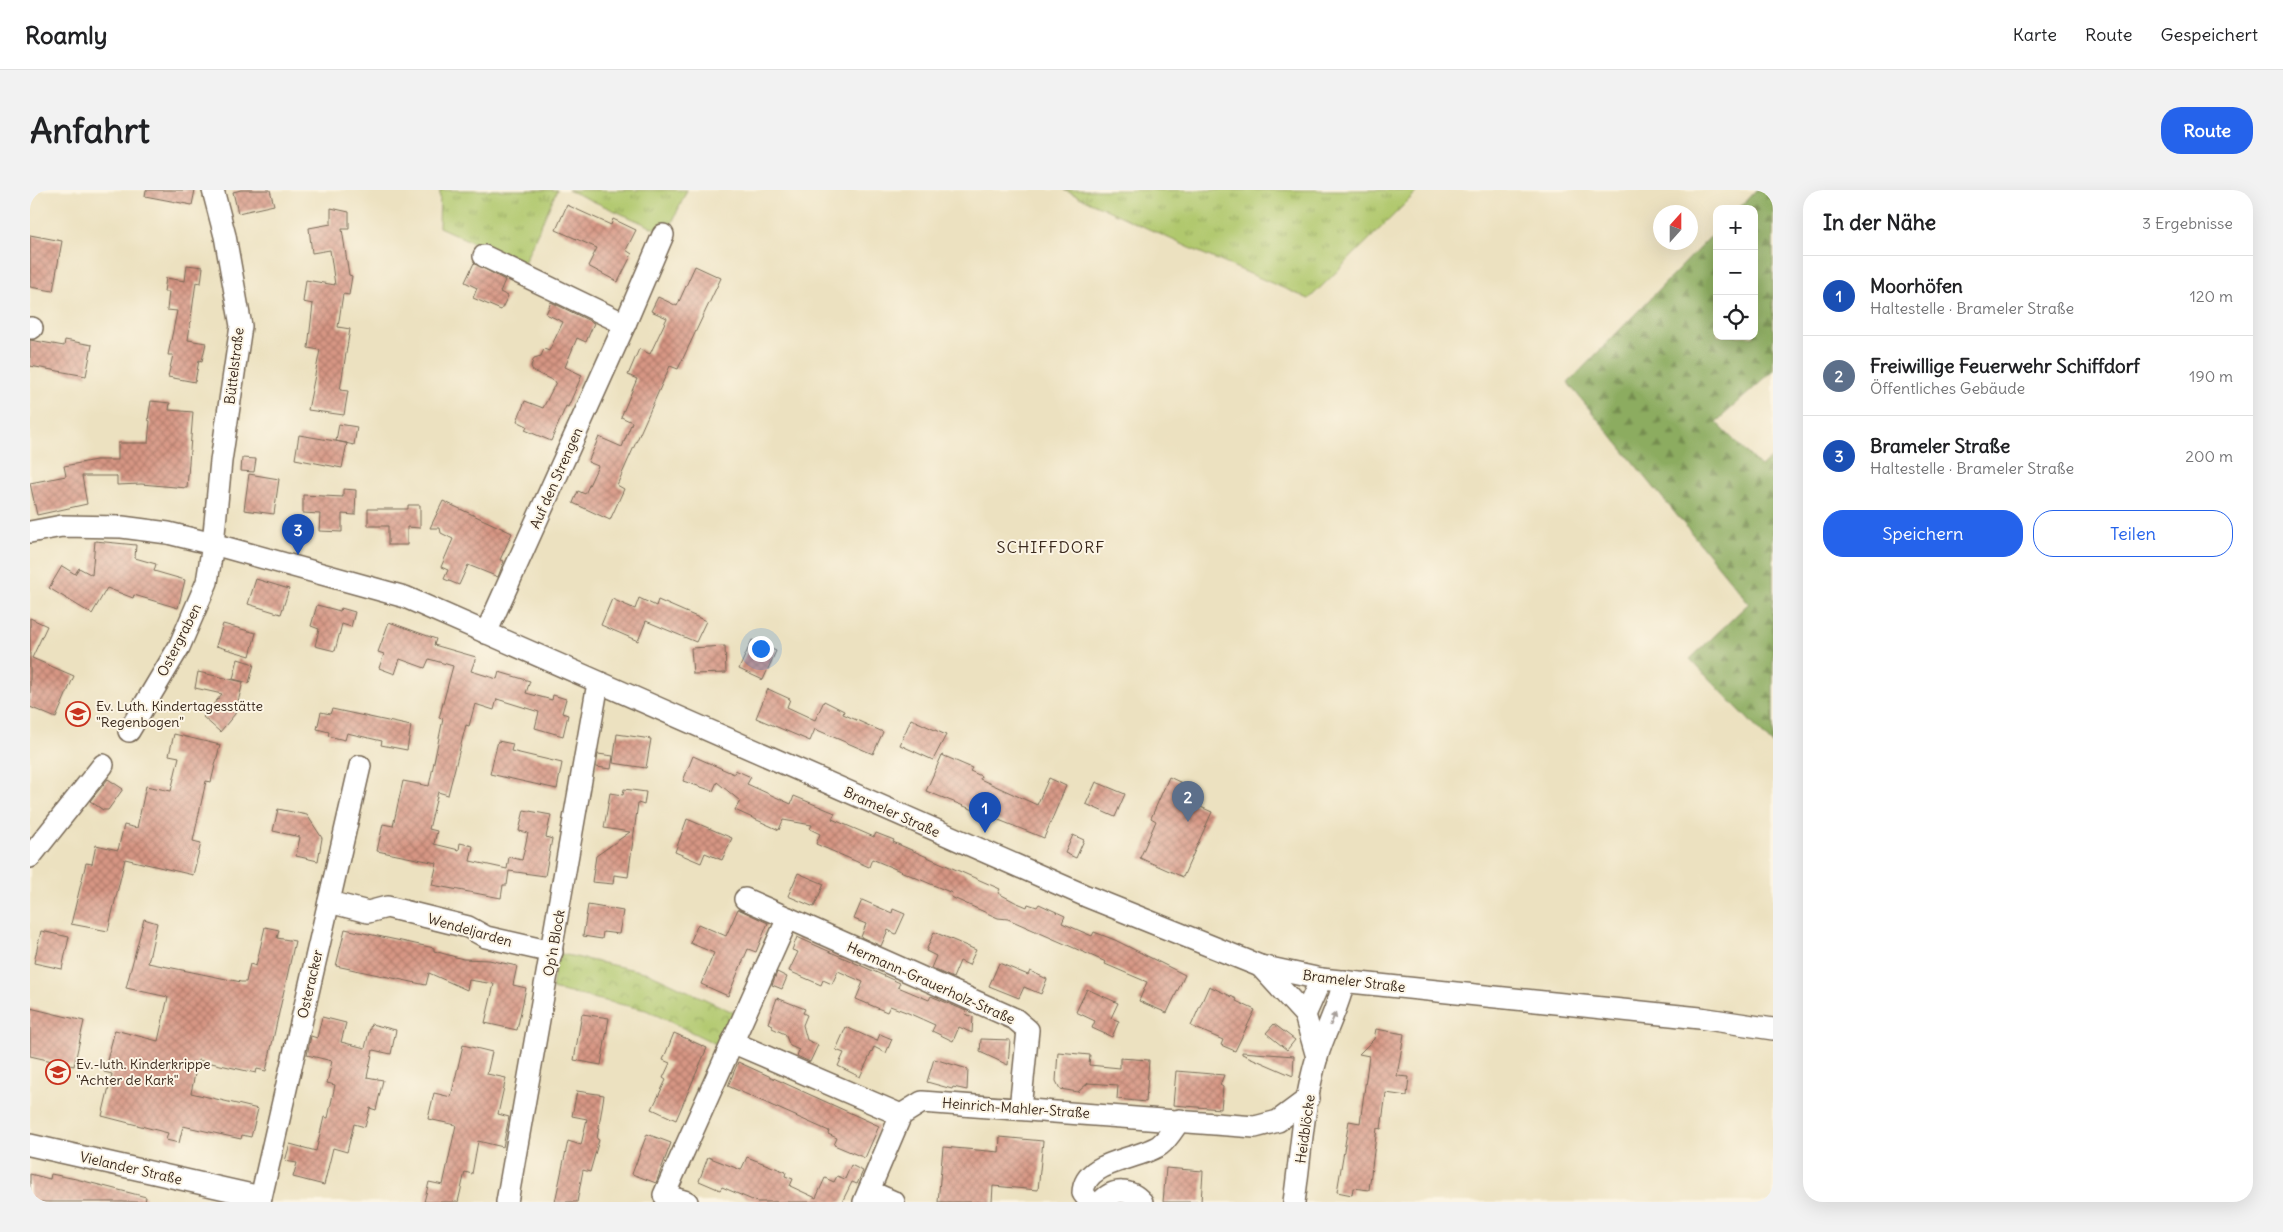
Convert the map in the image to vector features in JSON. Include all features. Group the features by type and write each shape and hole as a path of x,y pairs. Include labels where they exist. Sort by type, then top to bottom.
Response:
{"street":[{"name":"Büttelstraße","path":"213,190 225,236 241,326 220,461 213,544"},
{"name":"Auf den Strengen","path":"486,633 663,235"},
{"path":"484,256 625,324"},
{"name":"Brameler Straße","path":"30,532 62,526 122,527 168,533 405,597 1086,896 1260,966 1321,979 1700,1018 1773,1029"},
{"name":"Ostergraben","path":"129,731 179,647 207,582 213,544"},
{"name":"Op'n Block","path":"507,1202 598,683"},
{"path":"30,857 103,765"},
{"name":"Osteracker","path":"261,1199 360,766"},
{"name":"Hermann-Grauerholz-Straße","path":"746,899 1015,1019 1028,1030 1020,1109"},
{"name":"Wendeljarden","path":"329,902 368,912 387,908 468,926 486,937 552,952"},
{"path":"687,1202 664,1195 788,918"},
{"name":"Heidblöcke","path":"1260,966 1306,1015 1317,1057"},
{"path":"1306,1015 1321,979"},
{"name":"Heidblöcke","path":"1294,1202 1317,1057 1339,1003 1344,981"},
{"path":"732,1042 901,1115 867,1196 894,1202"},
{"name":"Heinrich-Mahler-Straße","path":"901,1115 922,1102 1255,1126 1278,1122 1309,1098"},
{"path":"1090,1202 1083,1193 1083,1182 1094,1170 1144,1153 1161,1144 1180,1120"},
{"name":"Vielander Straße","path":"30,1145 261,1199"},
{"path":"1102,1202 1110,1194 1119,1192 1129,1193 1142,1202"}],"green space":[{"path":"440,190 557,190 523,265 439,227"},
{"path":"568,190 687,190 667,234"},
{"path":"1064,190 1419,190 1309,299 1201,253"},
{"path":"1756,190 1773,190 1773,371 1716,422 1761,467 1773,456 1773,745 1690,659 1749,603 1568,383 1713,234 1713,340 1758,340 1758,205 1742,205"},
{"path":"557,953 649,973 735,1013 720,1046 646,1010 552,989"}],"building":[{"path":"146,190 195,190 192,205 145,196"},
{"path":"241,190 270,190 274,205 238,213 233,192"},
{"path":"567,205 611,225 613,219 636,230 626,250 632,254 618,282 588,266 597,248 556,230"},
{"path":"331,208 349,212 349,229 342,229 349,275 352,276 349,295 343,294 338,327 350,329 340,390 348,391 344,415 308,410 320,350 308,348 313,304 303,302 306,280 335,285 330,250 312,253 309,228 331,224"},
{"path":"30,235 62,241 53,291 30,287"},
{"path":"474,263 505,280 500,292 508,296 501,310 473,298 477,288 465,282"},
{"path":"187,265 203,267 201,283 196,282 188,340 206,343 202,361 199,360 195,382 168,377 173,355 168,355 177,311 167,310 169,292 164,292 166,278 185,281"},
{"path":"695,266 721,278 678,369 670,366 617,485 624,489 610,520 573,503 578,491 585,494 598,466 588,462 599,437 622,447 632,422 621,417 637,379 628,375 639,349 650,354 667,318 651,311 658,297 677,306"},
{"path":"551,302 594,323 586,342 577,338 565,367 582,375 551,441 525,430 527,426 517,421 525,401 543,408 556,382 533,371 531,366 534,358 541,356 544,349 549,351 563,322 546,314"},
{"path":"30,340 64,346 65,340 92,345 86,376 30,366"},
{"path":"151,401 170,403 169,410 193,412 187,488 141,484 117,485 117,476 82,476 87,504 37,515 30,483 66,476 64,466 96,460 118,460 118,443 148,443 150,421 148,420"},
{"path":"339,424 357,427 354,445 336,441"},
{"path":"299,435 347,443 342,468 295,459"},
{"path":"242,458 256,459 254,472 241,471"},
{"path":"249,474 279,479 274,514 244,510"},
{"path":"343,489 356,490 355,515 342,514 342,532 319,531 320,514 303,513 303,495 343,497"},
{"path":"443,501 512,533 500,560 504,561 498,577 468,565 459,585 444,579 448,570 441,567 453,539 441,533 440,528 430,528"},
{"path":"408,505 420,505 420,528 407,527 407,545 388,545 388,526 368,526 368,509 408,509"},
{"path":"95,541 136,545 135,558 156,564 154,571 185,580 178,608 134,595 133,598 107,588 92,614 49,588 62,566 75,574 79,568 92,575"},
{"path":"256,579 289,589 281,614 248,604"},
{"path":"639,598 656,606 658,600 706,621 696,642 646,621 638,641 601,625 612,599 635,609"},
{"path":"317,605 340,611 341,608 355,612 351,627 342,624 335,651 315,646 319,629 311,626"},
{"path":"30,618 47,626 32,658 74,676 56,718 30,707"},
{"path":"389,622 436,639 434,645 476,657 471,671 497,679 499,672 530,681 526,693 552,700 553,695 566,699 562,713 568,715 563,736 535,728 539,712 497,699 494,710 475,704 469,726 466,725 448,795 438,792 429,829 437,831 434,844 459,850 460,843 473,846 470,861 507,869 509,857 522,860 528,833 519,831 524,810 551,815 546,837 552,839 545,876 509,871 507,885 503,885 501,898 432,885 437,863 377,851 383,824 393,826 403,781 429,786 443,719 439,718 453,666 429,659 425,668 400,659 395,674 379,668 384,654 378,652"},
{"path":"223,624 256,633 250,656 216,646"},
{"path":"752,640 776,651 763,680 739,669"},
{"path":"725,646 726,673 693,674 691,648"},
{"path":"238,659 254,664 249,683 233,679"},
{"path":"198,672 243,682 235,714 220,732 203,717 222,694 195,688"},
{"path":"768,689 790,699 787,707 815,720 824,701 844,711 843,714 883,732 873,754 815,729 810,741 756,718"},
{"path":"332,709 411,726 407,750 381,745 382,741 347,733 345,740 328,736 329,732 317,729 321,712 330,714"},
{"path":"911,719 946,735 933,760 900,745"},
{"path":"174,734 220,745 211,782 206,781 193,841 201,843 193,875 125,859 108,931 71,924 86,863 92,864 96,845 118,850 124,825 137,828 146,786 171,791 179,757 169,755"},
{"path":"617,734 651,739 646,768 613,763"},
{"path":"498,741 513,744 511,751 562,763 557,789 490,774"},
{"path":"598,754 613,756 611,769 596,767"},
{"path":"942,755 972,768 970,771 981,776 980,779 1037,805 1049,778 1066,786 1044,838 926,791"},
{"path":"693,756 734,774 735,770 751,777 747,784 791,804 794,796 835,813 832,819 874,837 876,833 894,840 893,842 1000,889 998,893 1027,907 1028,904 1037,907 1039,904 1065,916 1062,923 1092,936 1094,932 1115,940 1185,975 1167,1013 1139,1001 1147,982 1105,964 1106,962 1008,919 998,918 951,897 952,893 872,859 869,867 816,844 820,834 810,829 812,825 783,820 779,830 735,810 740,801 717,782 713,791 683,781"},
{"path":"1169,777 1182,783 1176,796 1212,812 1183,877 1140,858 1156,821 1151,818"},
{"path":"108,779 123,789 108,810 103,810 90,801"},
{"path":"1096,782 1125,794 1115,817 1086,804"},
{"path":"624,789 646,792 644,805 638,803 628,877 614,875 613,884 592,882 596,856 630,832 604,828 610,793 623,795"},
{"path":"278,809 307,815 322,838 318,861 296,856 300,837 273,831"},
{"path":"687,819 732,838 722,860 705,853 701,863 675,852"},
{"path":"1073,835 1084,840 1076,858 1065,853"},
{"path":"798,873 824,884 814,907 788,896"},
{"path":"862,900 892,913 893,909 905,914 896,934 888,930 881,946 861,937 866,924 854,919"},
{"path":"588,905 623,911 619,934 603,932 602,939 583,936"},
{"path":"738,909 768,923 756,952 748,949 728,996 701,984 714,953 690,943 698,924 726,936"},
{"path":"144,919 157,923 148,963 241,982 246,982 250,964 256,966 265,927 279,930 277,938 295,941 266,1071 257,1069 256,1073 198,1060 191,1093 258,1109 251,1137 242,1135 241,1139 183,1126 179,1143 166,1140 168,1133 102,1116 112,1074 104,1072 115,1030 158,1041 168,997 126,988"},
{"path":"345,929 434,948 434,951 463,959 489,960 517,966 513,985 526,988 517,1030 485,1023 494,984 469,980 467,990 429,973 426,985 336,966"},
{"path":"41,931 69,937 62,969 34,963"},
{"path":"934,932 976,950 969,965 960,961 953,978 931,968 936,956 926,951"},
{"path":"797,937 900,983 898,987 929,1000 931,996 966,1011 965,1014 973,1017 972,1033 959,1027 953,1041 932,1031 935,1025 906,1012 890,1006 887,1012 856,999 863,982 838,971 832,984 823,980 821,985 789,971 798,952 792,950"},
{"path":"999,963 1028,975 1030,971 1047,979 1041,994 1024,987 1019,998 989,986"},
{"path":"777,972 787,977 782,989 772,985"},
{"path":"1209,986 1255,1010 1235,1051 1221,1045 1223,1040 1191,1026"},
{"path":"1087,989 1118,1003 1111,1018 1119,1021 1112,1037 1092,1028 1095,1021 1076,1012"},
{"path":"777,998 805,1009 803,1013 807,1015 803,1025 807,1040 818,1045 810,1062 797,1056 799,1050 790,1046 785,1034 772,1028 773,1025 768,1023"},
{"path":"30,1008 84,1021 74,1066 30,1056"},
{"path":"582,1014 609,1018 601,1065 574,1060"},
{"path":"322,1017 346,1023 341,1042 365,1048 371,1024 396,1030 391,1054 373,1050 367,1077 383,1080 376,1110 370,1108 365,1127 354,1124 347,1152 333,1148 324,1185 293,1177 297,1163 285,1161 290,1144 316,1151 324,1117 328,1118 335,1085 327,1083 332,1061 307,1055 311,1036 317,1038"},
{"path":"1274,1024 1295,1040 1287,1050 1266,1033"},
{"path":"846,1027 877,1041 880,1034 892,1039 886,1053 874,1047 860,1077 838,1066 844,1053 836,1050"},
{"path":"1376,1029 1404,1034 1397,1076 1409,1077 1407,1096 1386,1093 1381,1129 1377,1128 1369,1190 1353,1188 1352,1195 1337,1192 1349,1121 1360,1123 1369,1056 1359,1054 1374,1039"},
{"path":"674,1033 707,1048 676,1120 652,1109 666,1080 663,1078 670,1063 663,1060"},
{"path":"981,1039 1010,1040 1008,1065 980,1052"},
{"path":"463,1045 492,1052 487,1074 506,1078 498,1114 509,1117 503,1147 478,1141 472,1174 465,1172 458,1202 424,1202 429,1182 443,1185 456,1125 428,1119 434,1093 451,1097"},
{"path":"1058,1052 1090,1055 1089,1065 1120,1068 1120,1058 1149,1060 1146,1102 1117,1099 1118,1085 1088,1083 1078,1092 1060,1089 1056,1081"},
{"path":"1242,1052 1294,1056 1293,1076 1242,1054"},
{"path":"934,1059 968,1069 967,1090 953,1087 952,1089 927,1082"},
{"path":"738,1062 879,1126 865,1158 834,1145 837,1138 828,1134 829,1131 728,1086"},
{"path":"1176,1071 1224,1075 1220,1085 1223,1087 1221,1109 1173,1105"},
{"path":"577,1091 604,1095 597,1139 599,1140 590,1172 583,1170 577,1202 555,1202 568,1141 581,1145 587,1119 572,1116"},
{"path":"647,1134 671,1143 656,1183 632,1174"},
{"path":"1000,1137 1043,1141 1038,1190 993,1186 992,1202 938,1202 943,1147 999,1152"},
{"path":"708,1157 741,1170 747,1157 786,1172 785,1176 793,1179 790,1186 816,1198 825,1178 834,1182 837,1176 845,1179 851,1165 863,1171 857,1184 852,1182 842,1202 757,1202 722,1187 720,1190 699,1181"},
{"path":"1166,1168 1203,1171 1201,1202 1163,1202"},
{"path":"30,1174 50,1179 51,1174 76,1179 146,1197 145,1202 30,1202"}],"place":[{"name":"Brameler Straße","path":"298,555"},
{"name":"Ev. Luth. Kindertagesstätte \"Regenbogen\"","path":"78,714"},
{"name":"Freiwillige Feuerwehr Schiffdorf","path":"1188,822"},
{"name":"Moorhöfen","path":"985,833"},
{"name":"Ev.-luth. Kinderkrippe \"Achter de Kark\"","path":"58,1072"}],"district":[{"name":"SCHIFFDORF","path":"1051,547"}]}
